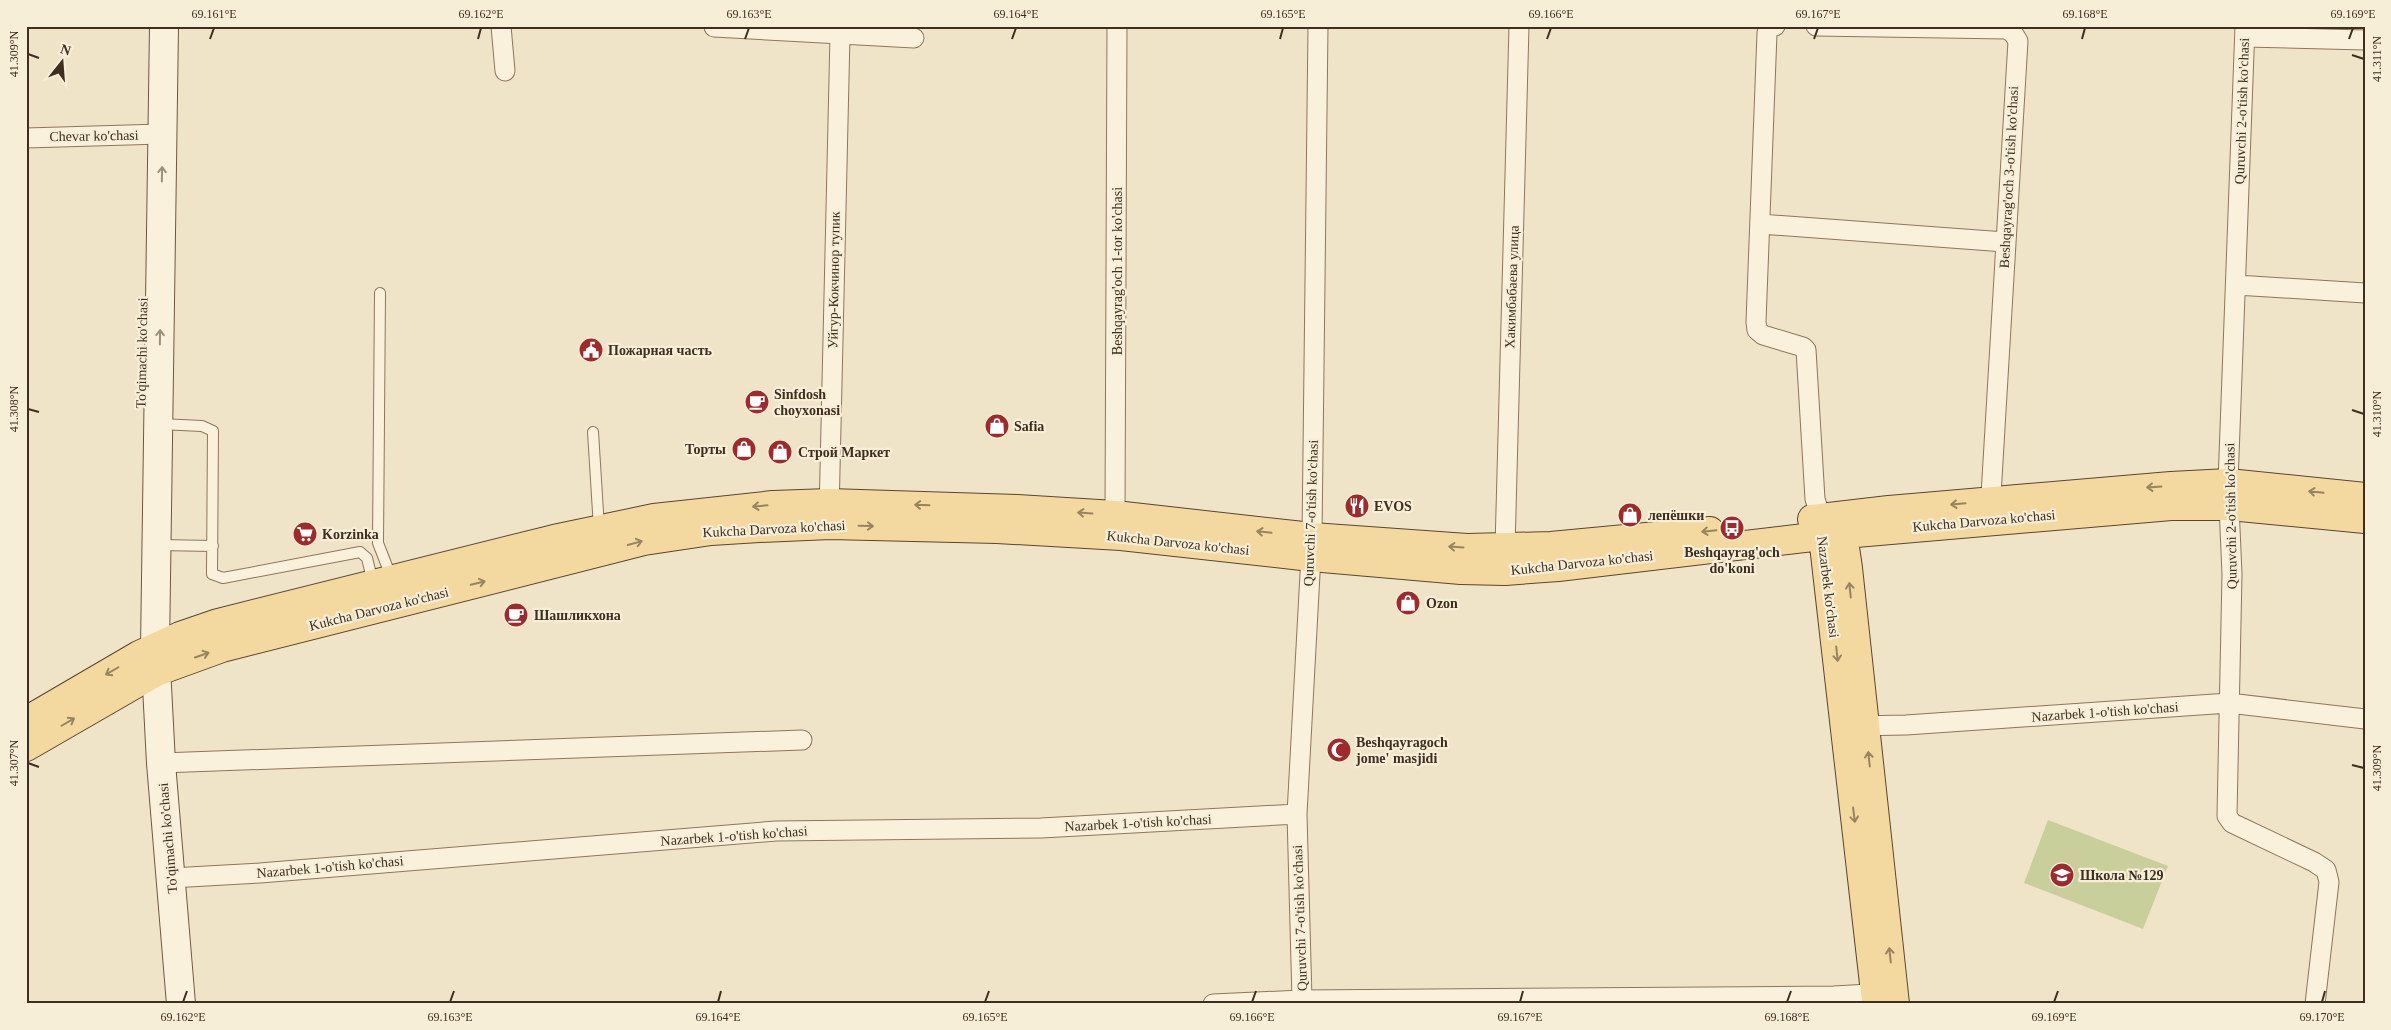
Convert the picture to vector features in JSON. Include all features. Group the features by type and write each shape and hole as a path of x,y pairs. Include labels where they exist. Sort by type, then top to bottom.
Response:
{"main road":[{"name":"To'qimachi ko'chasi","path":"146,26 153,135 150,377 150,658 161,762 181,1004"},
{"name":"To'qimachi ko'chasi","path":"153,135 164,26"},
{"name":"To'qimachi ko'chasi","path":"150,377 158,424 157,545 150,658"},
{"name":"Kukcha Darvoza ko'chasi","path":"2229,495 2365,519"},
{"name":"Kukcha Darvoza ko'chasi","path":"26,747 180,636 218,623 383,582 601,541 644,541 829,514 1017,509 1115,515 1461,570 1505,571 1558,567 1828,530 1990,511 2136,508 2229,495 2365,497"},
{"name":"Kukcha Darvoza ko'chasi","path":"829,514 997,529 1311,547 1505,548 1828,530"},
{"name":"Nazarbek ko'chasi","path":"1828,530 1833,620 1855,726 1885,998"},
{"name":"Kukcha Darvoza ko'chasi","path":"26,720 150,658 222,648 601,541"}],"street":[{"path":"501,26 505,71"},
{"path":"714,26 914,38"},
{"name":"Beshqayrag'och 1-tor ko'chasi","path":"1115,515 1117,26"},
{"name":"Quruvchi 7-o'tish ko'chasi","path":"1302,1000 1298,814 1311,547 1318,26"},
{"name":"Хакимбабаева улица","path":"1505,548 1519,26"},
{"path":"1775,26 1770,28 1767,33 1757,330 1763,335 1803,346 1806,350 1815,499 1828,530"},
{"name":"Beshqayrag'och 3-o'tish ko'chasi","path":"1816,26 2006,29 2013,33 2018,41 1990,511"},
{"path":"2245,31 2365,40"},
{"name":"Quruvchi 2-o'tish ko'chasi","path":"2245,31 2229,495 2232,574 2227,816 2232,823 2314,862 2326,870 2329,882 2315,1004"},
{"name":"Уйгур-Кокчинор тупик","path":"829,514 840,35"},
{"name":"Chevar ko'chasi","path":"26,138 153,135"},
{"path":"1760,224 2005,242"},
{"path":"2236,285 2365,294"},
{"name":"Nazarbek 1-o'tish ko'chasi","path":"1855,726 1906,725 2229,703 2365,720"},
{"path":"161,762 802,740"},
{"name":"Nazarbek 1-o'tish ko'chasi","path":"171,878 270,872 776,831 1041,828 1298,814"},
{"path":"1213,1004 1302,1000 1824,996 1885,998"}],"lane":[{"path":"380,293 378,543 383,582"},
{"path":"158,424 202,426 213,431 212,574 223,578 360,552 367,558 383,582"},
{"path":"593,432 601,541"},
{"path":"157,545 213,546"}],"green space":[{"path":"2048,820 2168,866 2143,929 2024,883"}],"place":[{"name":"Пожарная часть","path":"591,350"},
{"name":"Sinfdosh choyxonasi","path":"757,402"},
{"name":"Safia","path":"997,426"},
{"name":"Торты","path":"744,449"},
{"name":"Строй Маркет","path":"780,452"},
{"name":"EVOS","path":"1357,506"},
{"name":"лепёшки","path":"1630,515"},
{"name":"Beshqayrag'och do'koni","path":"1732,528"},
{"name":"Korzinka","path":"305,534"},
{"name":"Ozon","path":"1408,603"},
{"name":"Шашликхона","path":"516,615"},
{"name":"Beshqayragoch jome' masjidi","path":"1339,750"},
{"name":"Школа №129","path":"2062,875"}]}
